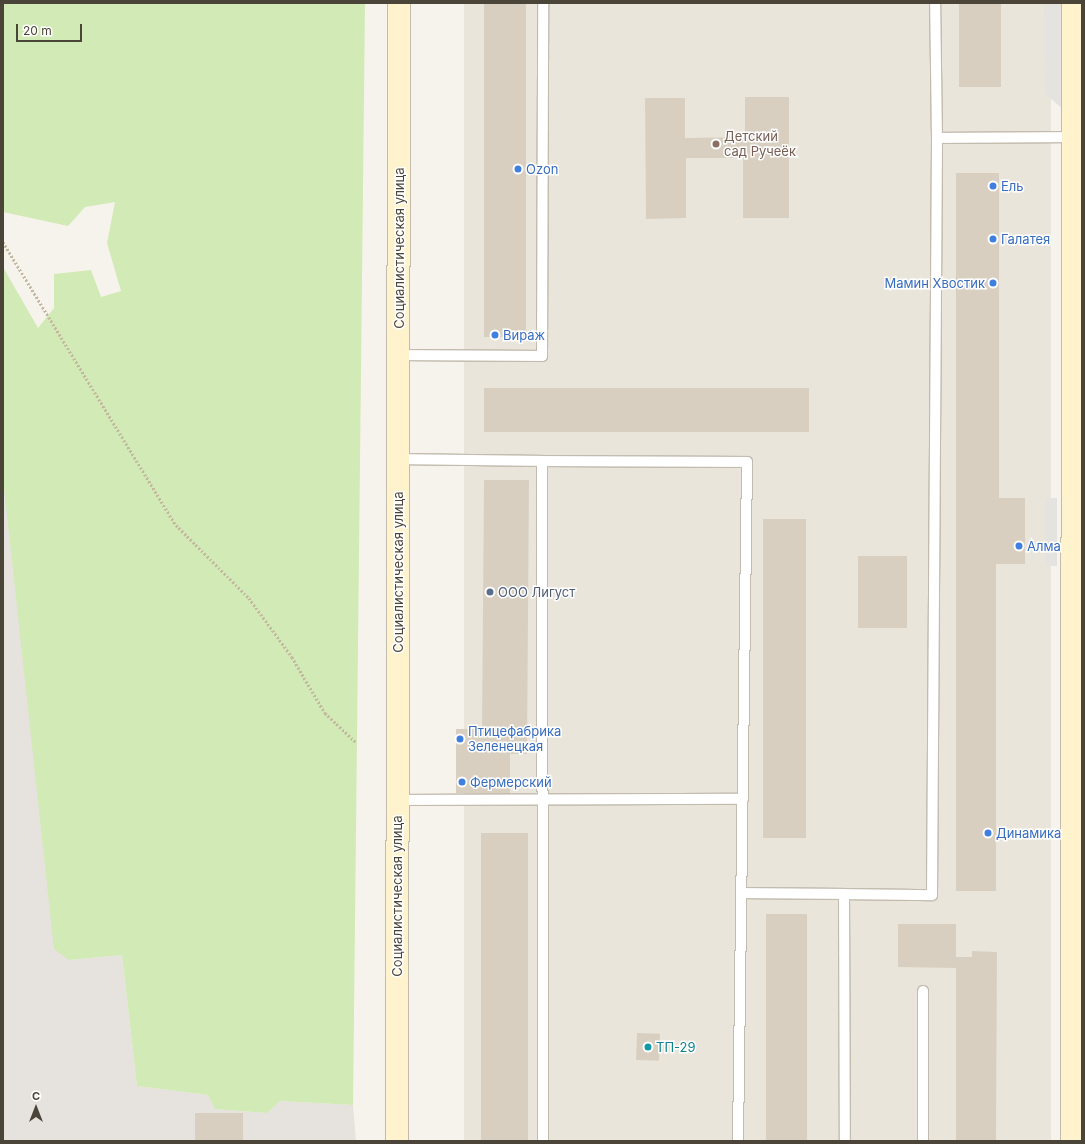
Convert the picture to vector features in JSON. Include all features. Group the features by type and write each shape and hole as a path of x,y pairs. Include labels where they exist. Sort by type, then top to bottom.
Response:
{"main road":[{"name":"Социалистическая улица","path":"397,1141 399,3"},
{"path":"1072,1141 1077,772 1072,137 1073,3"}],"lane":[{"path":"399,355 542,356 544,3"},
{"path":"742,892 932,895 937,138 935,3"},
{"path":"937,138 1072,137"},
{"path":"398,459 747,462 738,1141"},
{"path":"542,461 543,1141"},
{"path":"398,800 743,799"},
{"path":"844,894 845,1141"},
{"path":"923,991 923,1141"}],"path":[{"path":"3,242 176,525 250,598 292,657 326,713 357,743"}],"shaded area":[{"path":"464,3 1051,3 1051,1141 464,1141"},
{"path":"1044,3 1061,3 1062,108 1045,94"},
{"path":"3,478 69,960 122,955 137,1086 208,1095 216,1109 266,1113 280,1101 353,1105 356,1141 3,1141"},
{"path":"1045,498 1057,498 1057,566 1045,566"}],"green space":[{"path":"3,3 365,3 353,1105 280,1101 267,1113 215,1109 208,1095 137,1086 122,955 69,960 54,949 3,478 3,267 38,328 54,308 54,274 91,270 101,297 121,291 107,243 115,202 85,207 68,226 3,212"}],"building":[{"path":"484,3 526,3 526,337 484,337"},
{"path":"959,3 1001,3 1001,87 959,87"},
{"path":"745,97 789,97 789,218 743,218 743,158 686,158 686,218 646,219 645,98 685,98 685,138 745,137"},
{"path":"956,173 999,173 999,498 1025,498 1025,564 996,564 996,891 956,891"},
{"path":"484,388 809,388 809,432 484,432"},
{"path":"484,480 529,480 527,754 510,754 510,794 456,793 456,729 482,729"},
{"path":"763,519 806,519 806,838 763,838"},
{"path":"858,556 907,556 907,628 858,628"},
{"path":"481,833 528,833 528,1141 481,1141"},
{"path":"766,914 807,914 807,1141 766,1141"},
{"path":"898,924 956,924 956,957 972,957 972,951 997,952 996,1141 956,1141 956,968 898,967"},
{"name":"ТП-29","path":"637,1033 660,1034 659,1061 636,1060"},
{"path":"195,1113 243,1113 243,1141 195,1141"}],"place":[{"name":"Детский сад Ручеёк","path":"716,144"},
{"name":"Ozon","path":"518,169"},
{"name":"Ель","path":"993,186"},
{"name":"Галатея","path":"993,239"},
{"name":"Мамин Хвостик","path":"993,283"},
{"name":"Вираж","path":"495,335"},
{"name":"Алма","path":"1019,546"},
{"name":"ООО Лигуст","path":"490,592"},
{"name":"Птицефабрика Зеленецкая","path":"460,739"},
{"name":"Фермерский","path":"462,782"},
{"name":"Динамика","path":"988,833"},
{"name":"ТП-29","path":"648,1047"}]}
